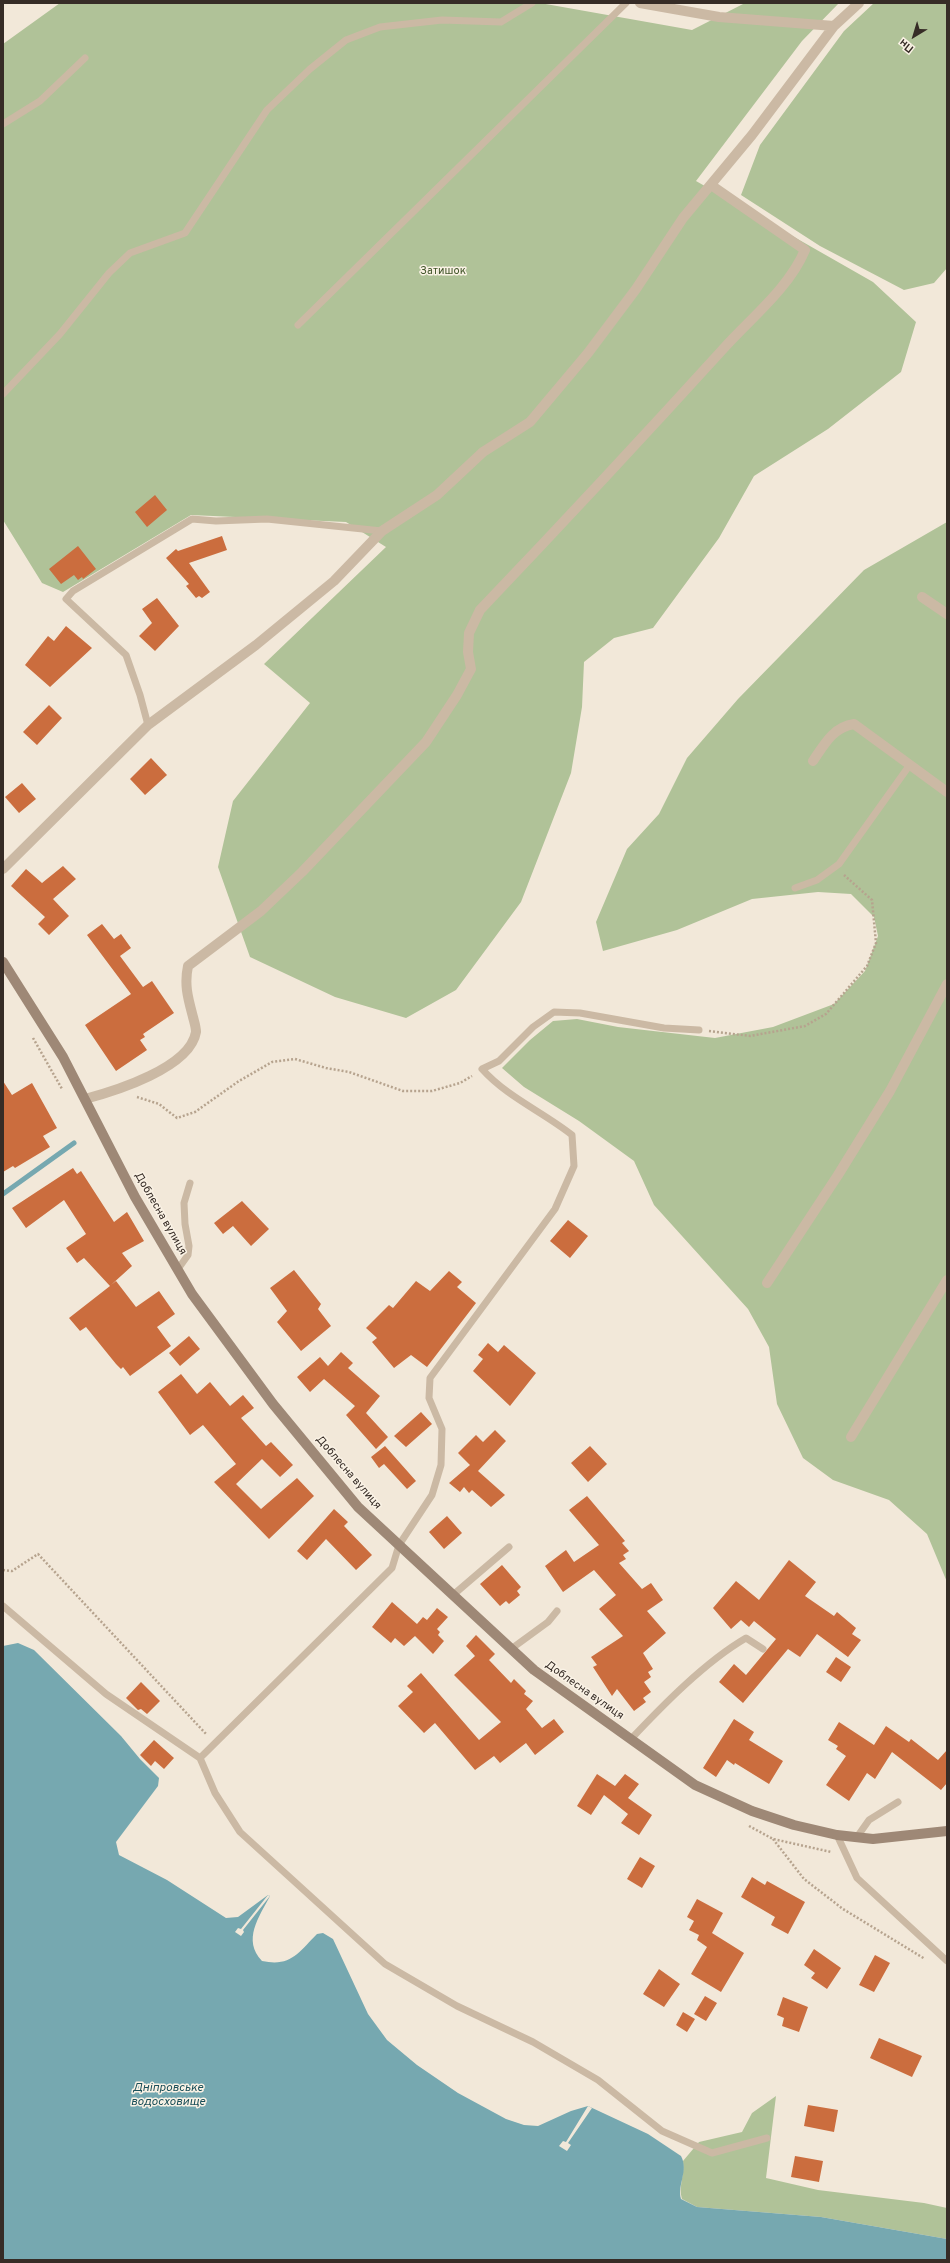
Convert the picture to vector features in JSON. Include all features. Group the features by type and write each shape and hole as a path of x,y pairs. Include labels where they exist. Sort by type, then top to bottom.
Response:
{"street":[{"path":"640,3 719,16 834,26"},
{"path":"3,869 148,725 256,645 334,581 382,531 437,496 483,452 530,422 588,353 636,289 683,218 757,129 834,26 859,3"},
{"path":"85,1098 118,1090 173,1062 190,1047 196,1031 185,982 188,966 261,911 297,877 426,742 458,695 471,669 468,652 469,633 480,610 687,391 783,285 800,263 805,250 711,185"},
{"path":"922,597 947,614"},
{"path":"813,761 831,736 843,726 854,724 909,766 947,792"},
{"name":"Доблесна вулиця","path":"3,962 63,1057 135,1197 192,1294 273,1404 358,1507 511,1649 534,1670 695,1785 752,1811 794,1825 837,1835 873,1839 947,1831"},
{"path":"767,1283 838,1175 890,1091 947,984"},
{"path":"851,1437 947,1280"}],"lane":[{"path":"3,394 60,334 109,273 130,254 185,233 267,110 310,69 346,40 380,27 442,20 501,22 532,3"},
{"path":"298,325 626,3"},
{"path":"3,124 40,101 85,58"},
{"path":"148,725 140,695 126,655 66,599 73,590 192,519 216,521 267,519 382,531"},
{"path":"795,888 817,880 839,864 909,766"},
{"path":"200,1758 392,1568 399,1545 432,1495 441,1465 442,1429 429,1398 430,1378 555,1209 574,1166 572,1135 548,1117 496,1084 482,1069 499,1061 532,1027 554,1012 580,1012 664,1028 699,1030"},
{"path":"178,1269 188,1255 189,1246 185,1224 184,1203 190,1183"},
{"path":"453,1595 509,1547"},
{"path":"3,1606 106,1694 200,1758 215,1794 240,1832 385,1964 457,2006 533,2042 598,2080 662,2131 712,2153 767,2138"},
{"path":"511,1649 548,1622 557,1612"},
{"path":"631,1739 653,1716 727,1649 746,1638 763,1649"},
{"path":"857,1837 870,1820 898,1802"},
{"path":"837,1835 856,1878 947,1961"}],"path":[{"path":"699,1030 750,1036 805,1026 826,1014 867,966 876,943 872,900 845,876 839,864"},
{"path":"31,1034 66,1095"},
{"path":"118,1090 159,1104 177,1118 195,1112 239,1080 272,1062 295,1059 326,1068 349,1072 403,1091 432,1091 460,1083 482,1069"},
{"path":"3,1570 12,1571 38,1554 142,1668 208,1737 216,1742"},
{"path":"747,1825 773,1839 846,1855"},
{"path":"773,1839 804,1879 843,1909 920,1957 926,1959"}],"green space":[{"name":"Затишок","path":"60,3 540,3 692,30 745,3 839,3 802,41 696,181 873,282 916,322 901,372 828,429 754,476 719,538 653,628 614,638 584,662 582,707 571,773 521,902 456,990 406,1018 335,997 250,957 218,867 233,801 310,703 264,664 386,547 346,522 191,515 63,592 42,583 3,520 3,44"},
{"path":"874,3 947,3 947,268 934,283 904,290 820,246 741,195 760,145 844,31"},
{"path":"947,522 947,1582 927,1534 889,1500 833,1480 803,1458 777,1404 769,1347 748,1309 654,1205 634,1161 579,1121 524,1087 502,1068 530,1040 553,1021 577,1019 618,1027 715,1038 773,1027 834,1004 865,971 878,936 874,917 851,894 818,892 752,899 677,930 603,951 596,922 627,849 659,814 687,758 738,699 864,570"},
{"path":"776,2096 766,2178 818,2190 924,2203 947,2208 947,2239 821,2217 697,2207 682,2199 681,2190 683,2161 699,2142 742,2132 752,2113"}],"water":[{"name":"Дніпровське водосховище","path":"18,1643 34,1650 121,1736 140,1759 159,1778 158,1786 116,1842 119,1855 167,1880 226,1918 238,1917 268,1895 270,1896 254,1928 253,1945 256,1953 262,1961 280,1962 287,1960 299,1952 317,1934 323,1933 333,1939 368,2014 387,2040 417,2065 458,2093 506,2119 524,2125 538,2126 571,2111 588,2106 648,2134 681,2156 684,2167 680,2188 681,2199 697,2207 821,2217 947,2239 947,2260 3,2260 3,1646"}],"pier":[{"path":"268,1895 270,1896 243,1930 244,1932 241,1936 235,1932 238,1928 241,1929"},
{"path":"588,2106 592,2108 568,2143 571,2145 567,2151 559,2146 563,2141 566,2142"}],"building":[{"path":"155,495 167,510 147,527 135,512"},
{"path":"222,536 227,550 189,563 210,592 202,598 199,596 196,598 186,586 189,584 166,558 176,549 178,551"},
{"path":"78,546 96,569 83,579 82,577 78,580 74,575 61,584 49,569"},
{"path":"157,598 179,626 155,651 139,636 152,623 142,609"},
{"path":"66,626 92,648 50,687 25,665 48,636 54,641"},
{"path":"49,705 62,718 37,745 23,732"},
{"path":"151,758 167,775 145,795 130,779"},
{"path":"22,783 36,799 19,813 5,797"},
{"path":"63,866 76,879 53,899 69,916 49,935 38,924 45,917 11,886 26,869 42,883"},
{"path":"102,924 114,939 121,934 131,948 120,956 143,987 152,981 174,1013 143,1034 145,1037 140,1040 147,1050 116,1071 85,1025 131,994 87,935"},
{"path":"3,1081 12,1095 32,1083 57,1128 43,1136 50,1147 15,1168 13,1166 3,1172"},
{"path":"73,1168 77,1174 81,1171 114,1222 127,1212 144,1241 122,1253 132,1266 111,1285 116,1281 136,1307 159,1291 175,1314 157,1327 171,1346 130,1376 123,1367 121,1369 116,1364 86,1327 80,1331 69,1318 110,1286 84,1258 77,1263 66,1248 86,1234 64,1200 26,1228 12,1208"},
{"path":"242,1201 269,1229 251,1246 233,1226 223,1234 214,1223"},
{"path":"568,1220 588,1236 570,1258 550,1241"},
{"path":"294,1270 321,1304 318,1309 331,1326 301,1351 277,1322 287,1311 270,1288"},
{"path":"449,1271 462,1282 457,1287 476,1303 427,1367 411,1355 394,1368 372,1342 377,1338 366,1328 389,1305 393,1308 416,1281 430,1291"},
{"path":"189,1336 200,1349 180,1366 169,1353"},
{"path":"488,1343 498,1352 504,1345 536,1373 510,1406 473,1371 483,1359 478,1355"},
{"path":"341,1352 353,1363 348,1368 380,1396 366,1413 388,1437 376,1449 346,1415 355,1406 324,1379 310,1392 297,1377 320,1357 328,1366"},
{"path":"181,1374 197,1394 210,1382 230,1406 243,1395 254,1408 241,1418 266,1446 271,1442 293,1465 280,1477 262,1459 236,1484 261,1509 297,1478 314,1496 269,1539 214,1482 236,1464 203,1425 190,1435 158,1392"},
{"path":"421,1412 432,1424 406,1447 394,1436"},
{"path":"495,1430 506,1441 478,1471 505,1495 491,1507 472,1490 469,1493 464,1487 460,1492 449,1483 470,1465 458,1453 476,1435 483,1442"},
{"path":"385,1446 416,1481 407,1489 384,1464 379,1468 371,1457"},
{"path":"590,1446 607,1464 588,1482 571,1463"},
{"path":"587,1496 625,1541 622,1543 629,1551 623,1555 626,1559 619,1563 642,1589 651,1583 663,1600 647,1611 666,1633 643,1653 653,1669 648,1672 651,1677 644,1682 651,1692 643,1698 646,1702 634,1711 617,1689 612,1696 593,1667 597,1665 591,1657 623,1636 599,1609 616,1595 594,1570 563,1592 545,1566 566,1550 574,1562 599,1545 569,1510"},
{"path":"334,1509 348,1522 344,1526 372,1555 356,1570 326,1539 307,1560 297,1551"},
{"path":"447,1516 462,1533 444,1549 429,1532"},
{"path":"789,1560 816,1582 805,1596 834,1616 837,1612 856,1628 852,1634 861,1640 848,1657 817,1634 800,1657 788,1649 743,1703 719,1682 734,1664 746,1675 776,1639 754,1621 749,1627 741,1620 731,1629 713,1608 736,1581 759,1600"},
{"path":"502,1565 521,1587 517,1591 520,1595 509,1604 506,1601 500,1606 480,1584"},
{"path":"392,1602 417,1624 423,1617 427,1620 437,1608 448,1617 437,1629 440,1632 438,1635 444,1641 433,1654 415,1636 404,1646 395,1638 391,1643 372,1627"},
{"path":"476,1635 495,1654 489,1660 511,1683 514,1679 526,1691 524,1694 533,1701 526,1709 542,1728 554,1719 564,1732 535,1755 526,1743 500,1763 494,1756 475,1770 435,1723 424,1733 398,1706 413,1692 407,1686 421,1673 479,1740 501,1722 454,1675 475,1656 466,1646"},
{"path":"836,1657 851,1667 841,1682 826,1672"},
{"path":"141,1682 160,1701 147,1714 141,1709 138,1710 126,1698"},
{"path":"734,1719 754,1732 749,1740 783,1761 769,1784 735,1763 734,1765 727,1760 716,1777 703,1768"},
{"path":"839,1722 874,1745 886,1726 909,1742 911,1739 938,1760 947,1750 947,1783 941,1790 892,1752 875,1779 867,1773 849,1801 826,1785 846,1756 836,1749 838,1746 828,1740"},
{"path":"154,1740 174,1758 164,1769 155,1761 151,1766 140,1755"},
{"path":"597,1774 615,1786 625,1774 639,1784 628,1798 652,1815 639,1835 621,1823 628,1814 604,1795 591,1815 577,1806"},
{"path":"640,1857 655,1866 642,1888 627,1879"},
{"path":"752,1877 765,1885 767,1881 805,1902 788,1934 771,1925 775,1917 741,1897"},
{"path":"697,1899 723,1913 712,1933 744,1953 721,1992 691,1974 707,1947 697,1940 699,1935 689,1930 694,1921 687,1917"},
{"path":"814,1949 841,1968 827,1989 811,1978 815,1973 804,1965"},
{"path":"875,1955 890,1963 874,1992 859,1985"},
{"path":"659,1969 680,1984 664,2007 643,1994"},
{"path":"705,1996 717,2003 706,2021 694,2014"},
{"path":"783,1997 808,2007 799,2032 782,2026 784,2018 777,2015"},
{"path":"683,2012 695,2019 687,2032 676,2025"},
{"path":"879,2038 922,2056 912,2077 870,2058"},
{"path":"808,2105 838,2110 834,2132 804,2126"},
{"path":"795,2156 823,2161 819,2182 791,2177"}],"waterway":[{"path":"3,1194 74,1143"}]}
